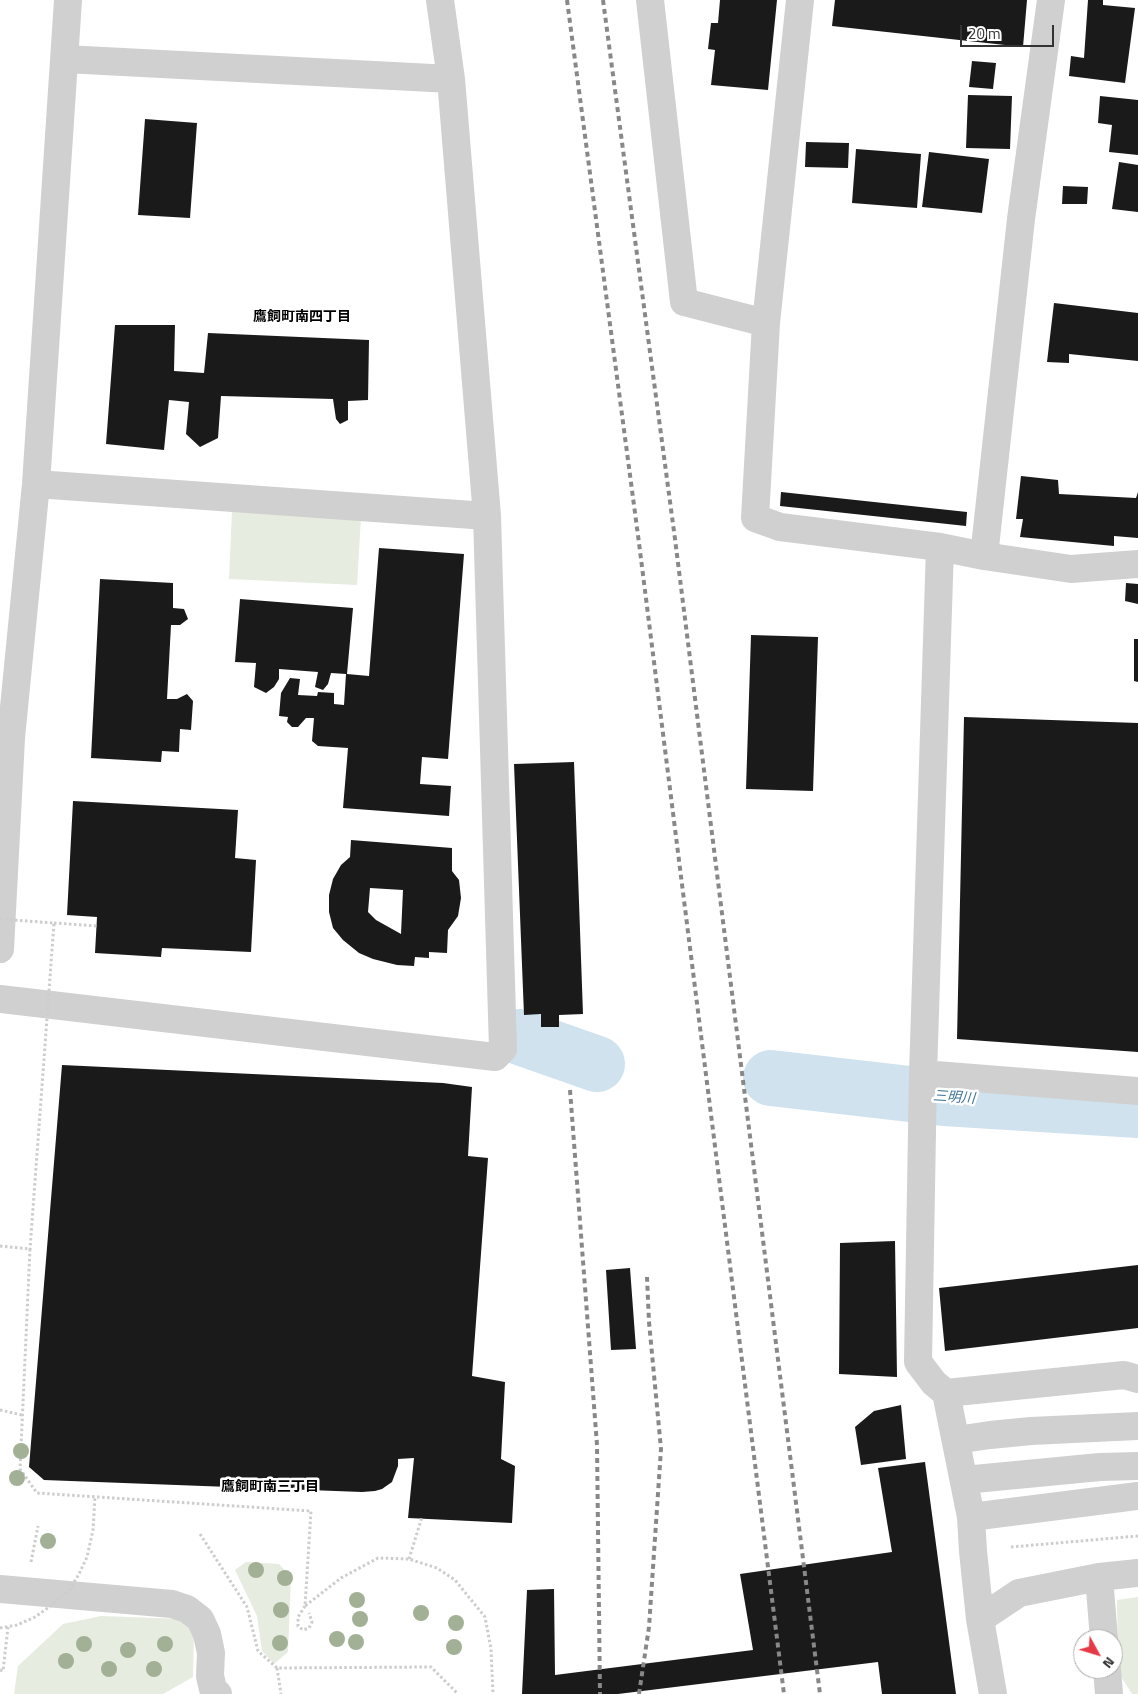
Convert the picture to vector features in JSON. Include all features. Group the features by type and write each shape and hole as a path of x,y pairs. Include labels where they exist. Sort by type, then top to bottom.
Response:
{"street":[{"path":"0,949 6,738 36,484 68,0"},
{"path":"0,999 494,1057 503,1049 487,516 451,80 440,0"},
{"path":"650,0 684,302 766,323"},
{"path":"800,0 766,323 755,518 780,527 940,547 984,556 1071,569 1138,564"},
{"path":"984,556 1021,219 1051,0"},
{"path":"65,59 451,80"},
{"path":"36,484 487,516"},
{"path":"940,547 923,1089 918,1362 934,1383 946,1393 971,1516 980,1619 993,1694"},
{"path":"923,1089 1138,1091"},
{"path":"946,1393 1124,1375 1138,1379"},
{"path":"956,1440 998,1434 1128,1425 1138,1426"},
{"path":"964,1480 1100,1467 1138,1466"},
{"path":"971,1516 1138,1496"},
{"path":"980,1619 1019,1593 1099,1577 1138,1573"},
{"path":"1099,1577 1103,1629"},
{"path":"0,1589 172,1604 188,1609 200,1619 207,1634 211,1654 210,1676 218,1694"},
{"path":"1108,1679 1109,1694"}],"path":[{"path":"0,919 97,926"},
{"path":"54,923 30,1249 20,1469 37,1493 311,1511 305,1606"},
{"path":"0,1246 30,1249"},
{"path":"0,1410 22,1415"},
{"path":"0,1628 35,1617 52,1605 70,1588 80,1574 87,1557 95,1496"},
{"path":"409,1559 422,1517"},
{"path":"200,1534 247,1607 258,1652 277,1668 431,1667 458,1694"},
{"path":"1011,1547 1138,1536"},
{"path":"309,1613 312,1616 312,1622 308,1628 303,1630 298,1626 298,1617 305,1606 341,1578 378,1558 409,1559 437,1568 455,1580 484,1617 491,1650 493,1694"},
{"path":"0,1670 2,1671 8,1627"},
{"path":"277,1668 281,1694"}],"shaded area":[{"path":"232,511 361,517 357,585 229,579"},
{"path":"246,1562 279,1564 291,1577 288,1652 274,1664 262,1651 257,1616 235,1570"},
{"path":"1138,1597 1138,1694 1132,1694 1122,1679 1123,1629 1117,1629 1117,1600"},
{"path":"101,1616 183,1619 194,1632 193,1677 163,1694 14,1694 18,1666 63,1624"}],"building":[{"path":"720,0 777,0 768,90 711,85 715,50 708,49 711,23 718,23"},
{"path":"835,0 1027,0 1023,47 832,26"},
{"path":"1088,0 1103,0 1103,5 1135,8 1125,83 1069,76 1071,56 1084,58"},
{"path":"972,61 996,63 993,89 969,87"},
{"path":"968,95 1012,96 1010,149 966,148"},
{"path":"1100,96 1138,100 1138,155 1109,152 1112,125 1098,123"},
{"path":"145,119 197,123 190,218 138,215"},
{"path":"806,142 849,143 848,168 805,167"},
{"path":"856,149 921,154 917,208 852,203"},
{"path":"929,152 989,159 982,213 922,207"},
{"path":"1119,162 1138,165 1138,212 1112,209"},
{"path":"1063,186 1088,187 1087,204 1062,204"},
{"path":"1054,303 1138,313 1138,361 1069,354 1069,363 1047,362"},
{"path":"115,325 175,325 174,371 204,373 208,333 369,340 368,400 348,401 348,420 340,424 336,419 333,399 221,396 218,438 200,447 186,434 189,402 169,400 164,450 106,444"},
{"path":"1021,476 1058,480 1059,494 1136,498 1138,492 1138,538 1114,536 1114,546 1020,537 1023,519 1016,519"},
{"path":"781,492 967,512 966,526 780,506"},
{"path":"379,548 464,554 448,759 422,757 420,784 451,786 449,816 343,808 348,748 318,746 312,741 314,718 306,718 298,727 292,727 287,722 288,717 279,716 281,693 290,678 300,679 298,695 317,696 318,692 334,693 334,704 344,705 346,674 331,673 328,684 323,690 315,687 318,672 279,669 279,679 274,687 266,693 254,687 256,663 235,662 240,599 353,608 347,674 369,676"},
{"path":"100,579 173,583 173,608 184,609 188,619 180,625 171,625 167,699 177,699 187,694 193,701 191,730 180,729 179,752 162,751 161,762 91,758"},
{"path":"1126,583 1138,584 1138,604 1125,601"},
{"path":"751,635 818,637 813,791 746,789"},
{"path":"1134,639 1138,639 1138,682 1134,681"},
{"path":"964,717 1138,723 1138,1052 957,1039"},
{"path":"574,762 583,1014 559,1015 559,1027 541,1027 541,1014 524,1015 514,764"},
{"path":"73,801 238,810 235,858 256,860 251,952 162,948 161,957 95,953 97,917 67,915"},
{"path":"351,840 452,848 452,871 459,880 461,898 458,916 448,930 447,953 429,952 429,958 415,957 414,966 397,965 373,959 359,953 343,940 333,928 329,912 329,895 333,879 341,865 350,857","holes":["370,888 403,890 401,934 376,920 368,912"]},
{"path":"62,1065 443,1083 472,1087 468,1156 488,1158 472,1376 505,1382 501,1459 515,1466 512,1523 408,1518 414,1458 398,1459 398,1466 392,1482 382,1489 362,1492 44,1480 29,1467"},
{"path":"895,1241 897,1377 839,1374 840,1243"},
{"path":"1138,1265 1138,1328 945,1351 939,1288"},
{"path":"630,1268 636,1349 611,1350 606,1270"},
{"path":"901,1405 906,1459 861,1465 855,1427 874,1411"},
{"path":"925,1462 956,1694 882,1694 878,1662 618,1694 522,1694 527,1590 554,1589 555,1675 753,1650 740,1574 892,1552 878,1468"}],"waterway":[{"name":"三明川","path":"520,1037 597,1064"},
{"name":"三明川","path":"771,1078 944,1098 1138,1110"}],"railway":[{"path":"567,0 639,543 784,1694"},
{"path":"603,0 675,539 820,1694"},
{"path":"570,1090 597,1445 600,1694"},
{"path":"639,1694 649,1627 661,1449 649,1322 647,1277"}],"district":[{"name":"鷹飼町南四丁目","path":"302,318"},
{"name":"鷹飼町南三丁目","path":"270,1488"}]}
